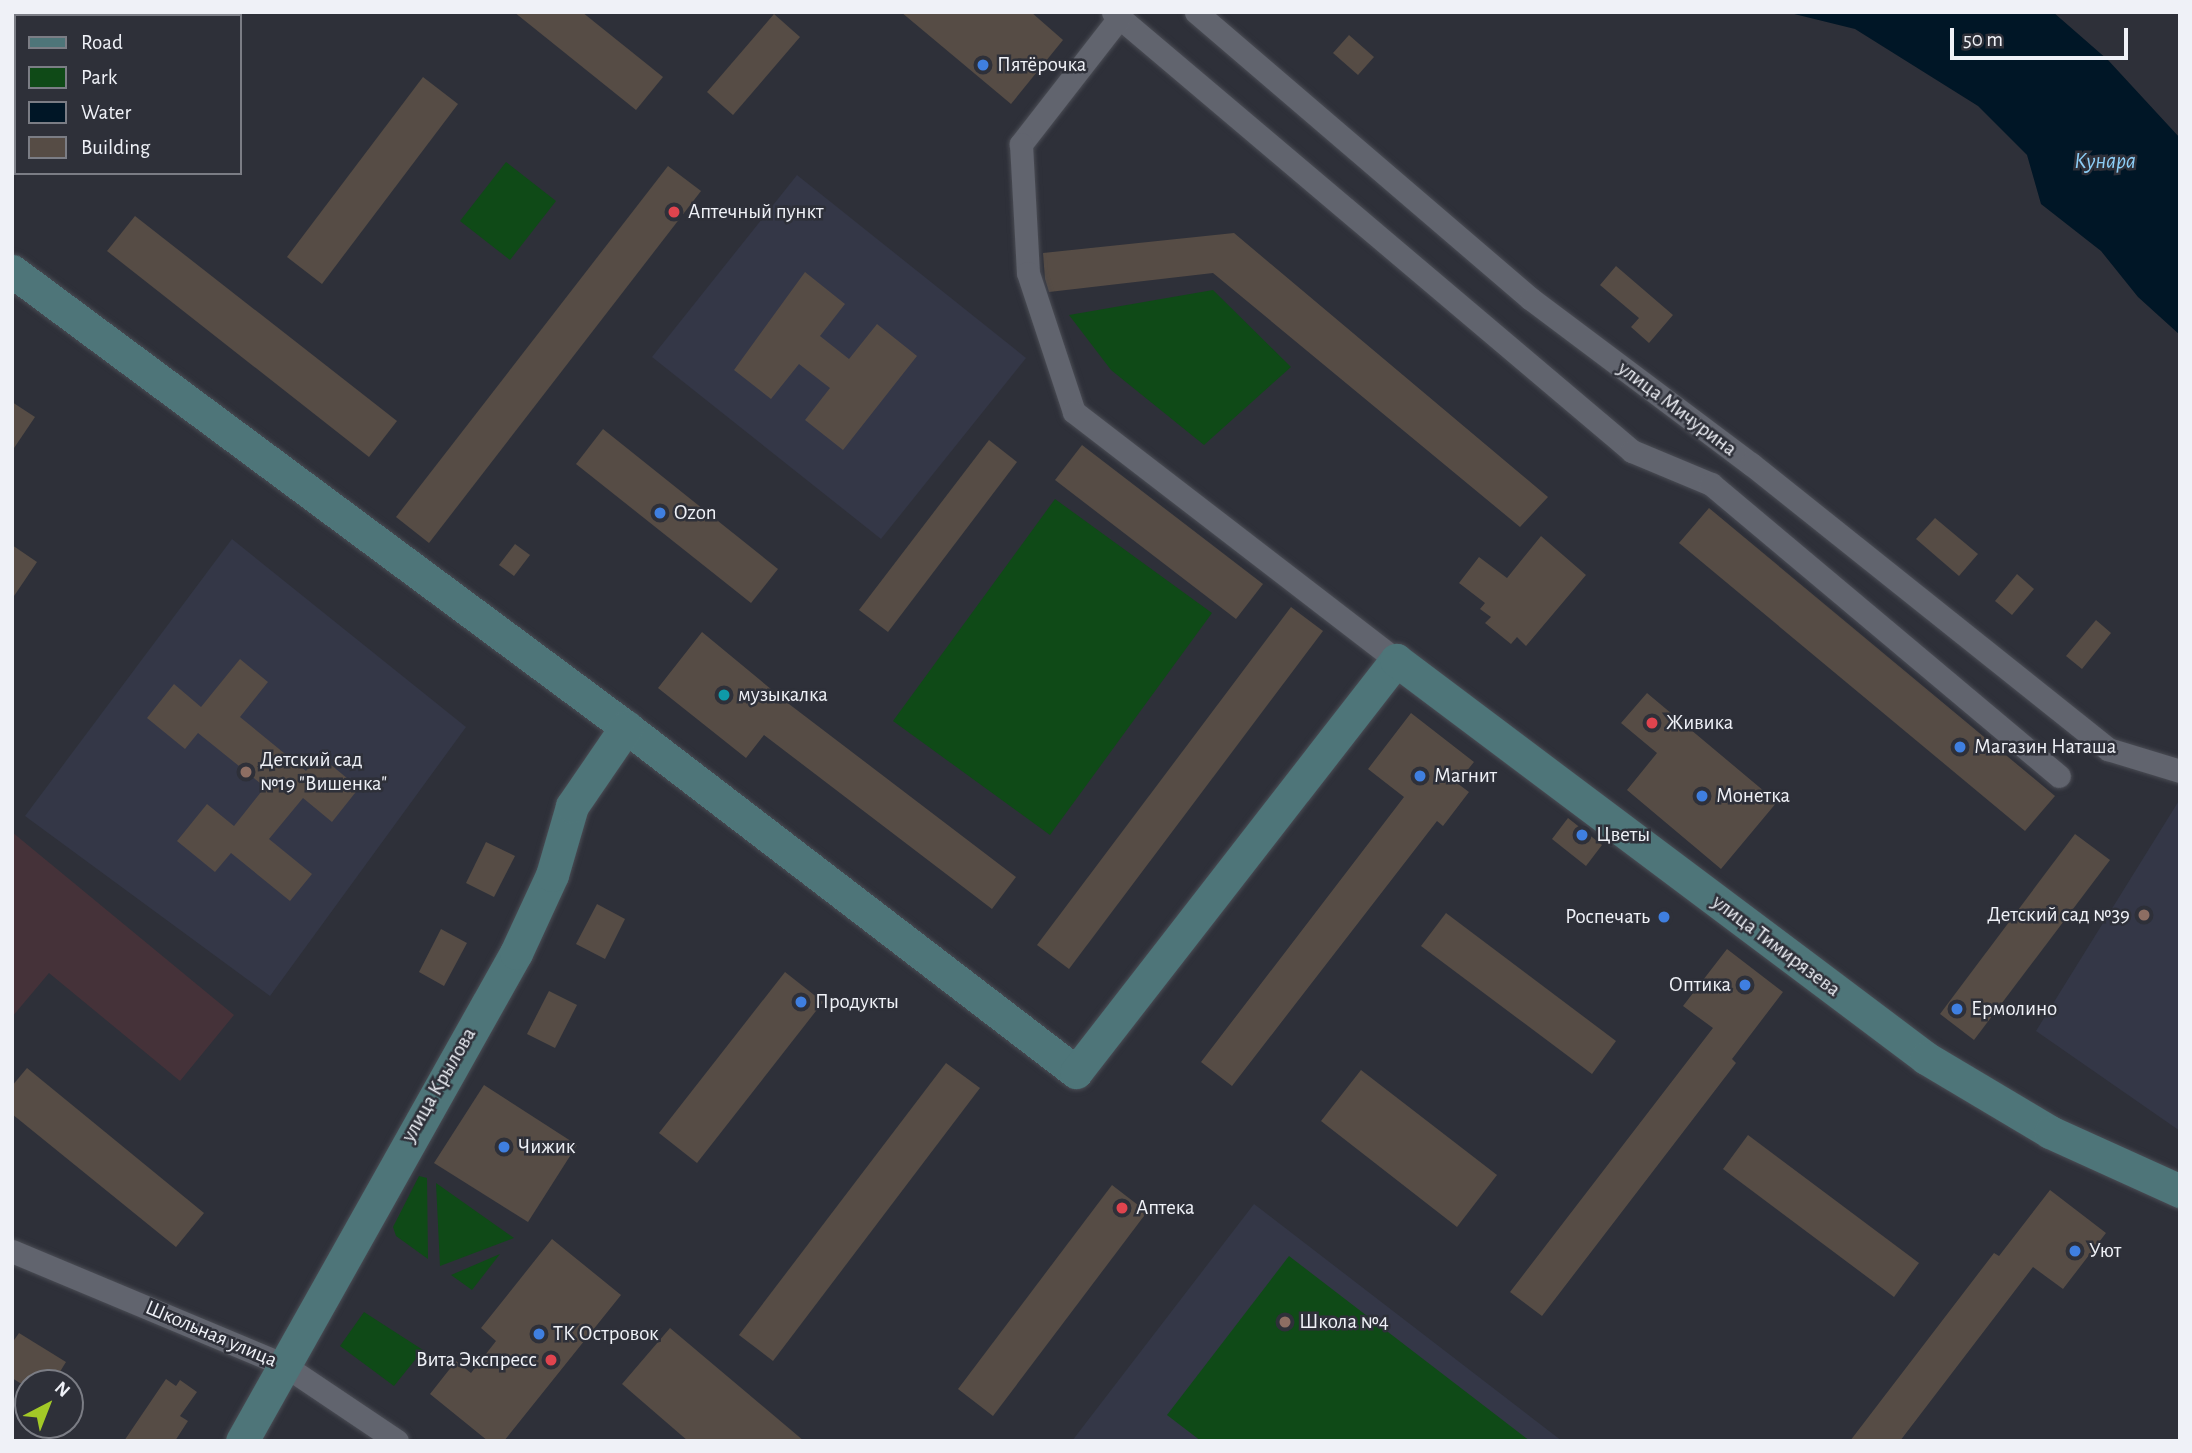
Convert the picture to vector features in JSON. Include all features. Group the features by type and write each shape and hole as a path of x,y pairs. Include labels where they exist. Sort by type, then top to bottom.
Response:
{"street":[{"name":"улица Мичурина","path":"1196,12 1531,299 1751,464 2108,749 2180,771"},
{"path":"12,271 626,727 1076,1072 1396,660 1074,412 1028,273 1021,144 1116,15 1632,451 1711,484 2059,776"},
{"name":"улица Тимирязева","path":"1396,660 1926,1058 2050,1132 2180,1191"},
{"name":"улица Крылова","path":"242,1441 516,953 552,875 572,806 626,727"},
{"name":"Школьная улица","path":"12,1251 284,1365 397,1441"}],"shaded area":[{"path":"797,175 1026,358 881,539 652,357"},
{"name":"Детский сад №19 \"Вишенка\"","path":"232,539 466,727 270,996 25,816"},
{"name":"Детский сад №39","path":"2180,799 2180,1131 2036,1031"},
{"path":"12,832 234,1015 180,1081 49,973 12,1017"},
{"name":"Школа №4","path":"1254,1204 1562,1441 1072,1441"}],"green space":[{"path":"506,162 556,201 510,260 460,221"},
{"path":"1213,290 1291,367 1204,445 1111,370 1069,315"},
{"path":"1055,499 1212,613 1050,835 893,721"},
{"path":"419,1176 427,1178 428,1259 396,1236 393,1227"},
{"path":"436,1183 514,1238 440,1266"},
{"path":"500,1254 472,1290 451,1275"},
{"path":"1289,1256 1530,1441 1201,1441 1167,1415"},
{"path":"364,1312 423,1350 394,1386 340,1346"}],"water":[{"name":"Кунара","path":"1786,12 2053,12 2108,60 2180,138 2180,335 2138,297 2101,251 2041,204 2027,155 1978,106 1855,29"}],"building":[{"path":"514,12 582,12 663,77 636,110"},
{"path":"901,12 1031,12 1063,40 1011,104"},
{"path":"774,14 800,37 733,115 707,92"},
{"path":"1349,35 1374,57 1358,75 1333,53"},
{"path":"423,77 458,104 322,284 287,257"},
{"path":"668,166 701,191 429,543 396,517"},
{"path":"135,216 397,421 369,457 107,251"},
{"path":"1234,233 1548,497 1520,527 1213,273 1049,292 1045,279 1043,253"},
{"path":"1616,266 1673,315 1649,343 1631,327 1639,318 1600,285"},
{"path":"805,272 845,304 820,336 849,359 877,324 917,356 843,450 805,420 830,388 799,364 771,399 734,370"},
{"path":"12,402 35,417 12,451"},
{"path":"603,429 778,569 751,603 576,464"},
{"path":"989,440 1017,462 888,632 859,610"},
{"path":"1082,445 1263,584 1236,619 1055,480"},
{"path":"1709,508 2055,796 2025,831 1679,543"},
{"path":"1935,518 1978,554 1959,576 1916,539"},
{"path":"1541,536 1586,575 1526,646 1517,637 1511,644 1485,623 1491,617 1480,609 1485,603 1459,583 1479,557 1507,578"},
{"path":"515,544 530,555 514,576 499,565"},
{"path":"12,545 37,562 12,599"},
{"path":"2017,574 2034,589 2012,615 1995,601"},
{"path":"1291,607 1323,631 1069,969 1037,945"},
{"path":"2096,620 2111,633 2082,669 2066,656"},
{"path":"702,632 789,704 1016,877 992,909 764,735 746,758 658,688"},
{"path":"240,659 268,682 240,717 306,771 319,755 359,788 332,822 303,798 269,839 312,874 290,901 231,853 215,872 177,841 207,804 234,826 265,787 198,733 185,749 147,718 174,684 201,707"},
{"name":"Монетка","path":"1647,693 1777,802 1721,869 1627,790 1657,753 1621,723"},
{"path":"1411,713 1474,762 1457,783 1469,792 1443,826 1437,821 1232,1086 1201,1062 1404,797 1368,769"},
{"path":"1568,818 1602,845 1586,866 1552,839"},
{"path":"2075,834 2110,860 1974,1040 1940,1014"},
{"path":"486,842 515,856 494,897 466,883"},
{"path":"597,904 625,919 605,959 576,944"},
{"path":"1446,913 1616,1041 1592,1074 1421,946"},
{"path":"441,929 467,943 444,986 419,972"},
{"path":"1727,949 1783,992 1732,1059 1736,1063 1542,1316 1510,1292 1713,1028 1683,1006"},
{"path":"785,972 823,1002 697,1163 659,1133"},
{"path":"549,991 577,1005 555,1048 527,1034"},
{"path":"946,1063 980,1088 773,1361 739,1335"},
{"path":"27,1068 204,1213 176,1247 12,1114 12,1086"},
{"path":"1361,1070 1497,1175 1457,1227 1321,1121"},
{"path":"484,1085 577,1145 528,1222 434,1163"},
{"path":"1748,1135 1919,1263 1894,1297 1723,1169"},
{"path":"1112,1185 1147,1212 993,1416 958,1389"},
{"path":"2050,1190 2106,1233 2063,1289 2033,1267 1900,1441 1850,1441 1994,1253 1999,1256"},
{"name":"ТК Островок","path":"552,1239 621,1295 504,1441 488,1441 430,1394 456,1361 471,1373 496,1341 481,1328"},
{"path":"670,1328 804,1441 688,1441 622,1384"},
{"path":"19,1333 66,1362 62,1369 14,1369 14,1379 12,1343"},
{"path":"166,1379 176,1386 180,1380 197,1392 180,1416 188,1421 175,1441 124,1441"}],"place":[{"name":"Пятёрочка","path":"983,65"},
{"name":"Аптечный пункт","path":"674,212"},
{"name":"Ozon","path":"660,513"},
{"name":"музыкалка","path":"724,695"},
{"name":"Живика","path":"1652,723"},
{"name":"Магазин Наташа","path":"1960,747"},
{"name":"Детский сад №19 \"Вишенка\"","path":"246,772"},
{"name":"Магнит","path":"1420,776"},
{"name":"Монетка","path":"1702,796"},
{"name":"Цветы","path":"1582,835"},
{"name":"Детский сад №39","path":"2144,915"},
{"name":"Роспечать","path":"1664,917"},
{"name":"Оптика","path":"1745,985"},
{"name":"Продукты","path":"801,1002"},
{"name":"Ермолино","path":"1957,1009"},
{"name":"Чижик","path":"504,1147"},
{"name":"Аптека","path":"1122,1208"},
{"name":"Уют","path":"2075,1251"},
{"name":"Школа №4","path":"1285,1322"},
{"name":"ТК Островок","path":"539,1334"},
{"name":"Вита Экспресс","path":"551,1360"}]}
